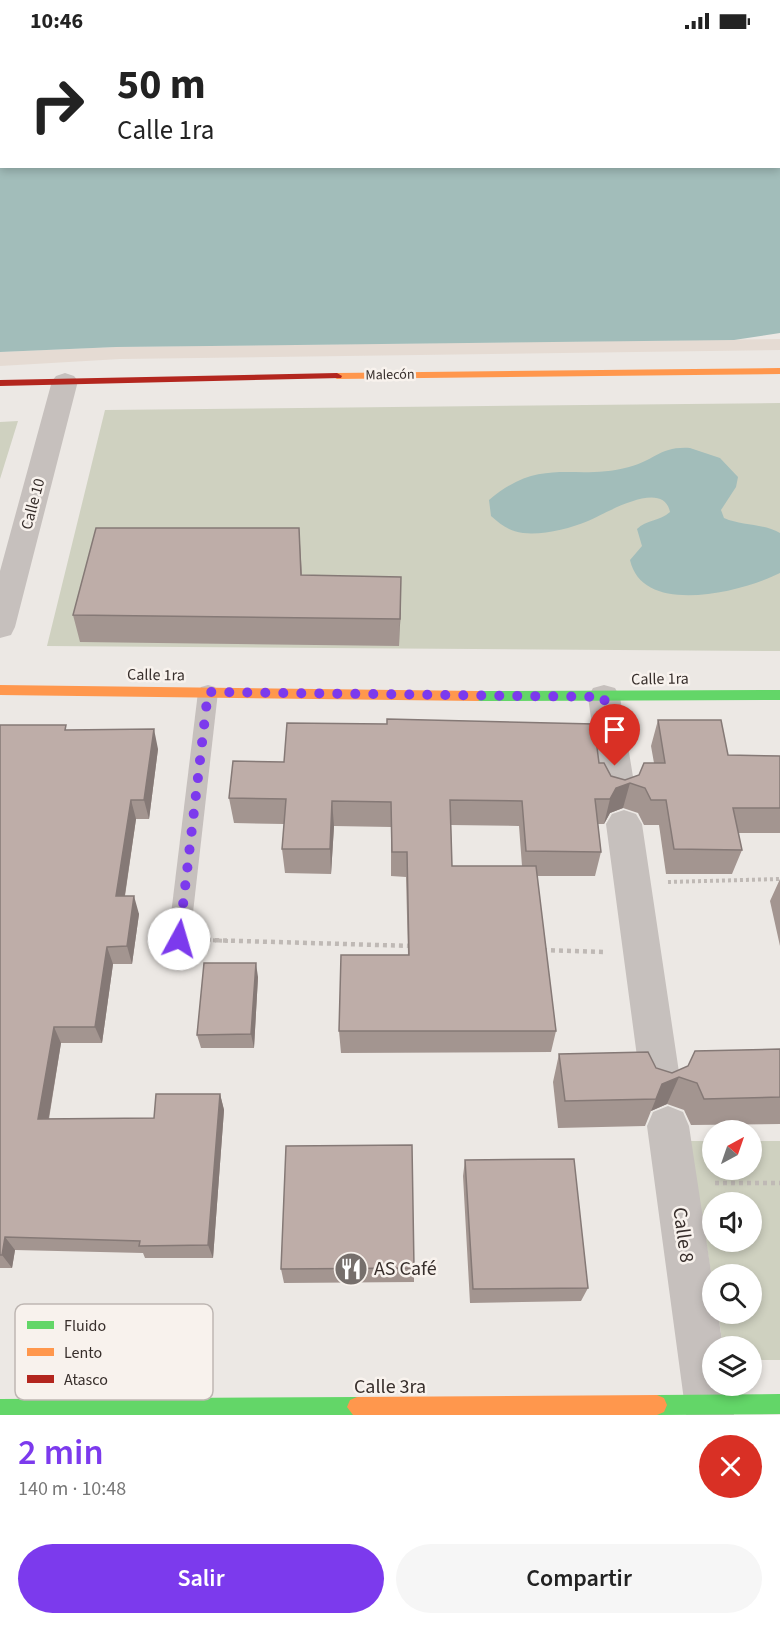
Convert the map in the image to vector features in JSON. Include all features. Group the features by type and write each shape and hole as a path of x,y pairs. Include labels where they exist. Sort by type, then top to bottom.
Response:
{"main road":[{"name":"Malecón","path":"0,383 780,371"},
{"name":"Calle 1ra","path":"0,690 604,697 780,694"},
{"name":"Calle 3ra","path":"0,1409 709,1410 780,1404"}],"street":[{"name":"Calle 10","path":"0,627 65,381"},
{"path":"604,697 618,789"},
{"path":"624,825 660,1079"},
{"name":"Calle 8","path":"668,1126 709,1410"}],"lane":[{"path":"179,939 208,692"}],"path":[{"path":"631,883 780,879"},
{"path":"179,939 416,946"},
{"path":"535,950 641,953"},
{"path":"709,1183 780,1183"}],"green space":[{"path":"780,403 780,651 47,646 105,410"},
{"path":"18,421 0,479 0,422"},
{"path":"690,1141 702,1141 702,1180 762,1180 762,1141 780,1141 780,1360 762,1360 762,1336 721,1336 720,1324 762,1324 762,1264 710,1264 708,1252 762,1252 762,1192 702,1192 702,1216"}],"shaded area":[{"path":"780,339 780,350 120,359 0,366 0,352 116,347"}],"water":[{"path":"0,168 780,168 780,333 734,340 116,347 0,352"},
{"path":"690,448 720,458 738,477 736,487 721,510 724,518 780,533 780,573 743,587 720,592 696,595 674,594 654,589 639,578 630,560 642,546 637,529 670,512 665,502 657,498 633,501 581,524 548,532 518,532 506,527 491,516 489,500 508,486 526,478 558,472 609,471 638,464 671,449"}],"building":[{"path":"96,528 299,528 301,575 401,577 400,619 73,615"},
{"path":"387,719 594,724 599,763 604,763 611,776 625,780 639,775 644,763 665,763 658,720 721,720 728,755 780,756 780,808 733,808 742,850 674,849 666,800 651,800 645,788 630,783 616,788 610,799 595,799 601,852 526,851 522,801 450,800 452,866 536,866 556,1031 339,1031 341,955 409,955 407,852 392,852 391,802 332,801 330,849 282,849 286,799 229,798 233,761 284,762 287,723 387,724"},
{"path":"0,725 66,725 65,730 154,729 144,800 131,800 116,896 134,896 127,946 107,947 95,1027 54,1027 38,1119 154,1118 156,1094 220,1094 208,1245 139,1246 140,1241 5,1237 2,1255 0,1255"},
{"path":"204,963 256,963 251,1034 197,1035"},
{"path":"780,1049 780,1097 704,1099 697,1083 679,1077 662,1084 656,1099 565,1101 559,1054 648,1052 656,1068 672,1073 688,1066 695,1051"},
{"path":"412,1145 414,1268 281,1269 286,1146"},
{"path":"574,1159 588,1288 473,1289 465,1160"}],"traffic: fast":[{"path":"478,696 780,695"},
{"path":"657,1405 780,1404"},
{"path":"0,1409 357,1407"}],"traffic: slow":[{"path":"337,376 780,371"},
{"path":"0,690 478,696"},
{"path":"357,1407 657,1405"}],"traffic: jam":[{"path":"0,383 337,376"}],"place":[{"name":"AS Café","path":"351,1269"}],"route":[{"path":"179,939 208,692 604,697 615,766"}]}
